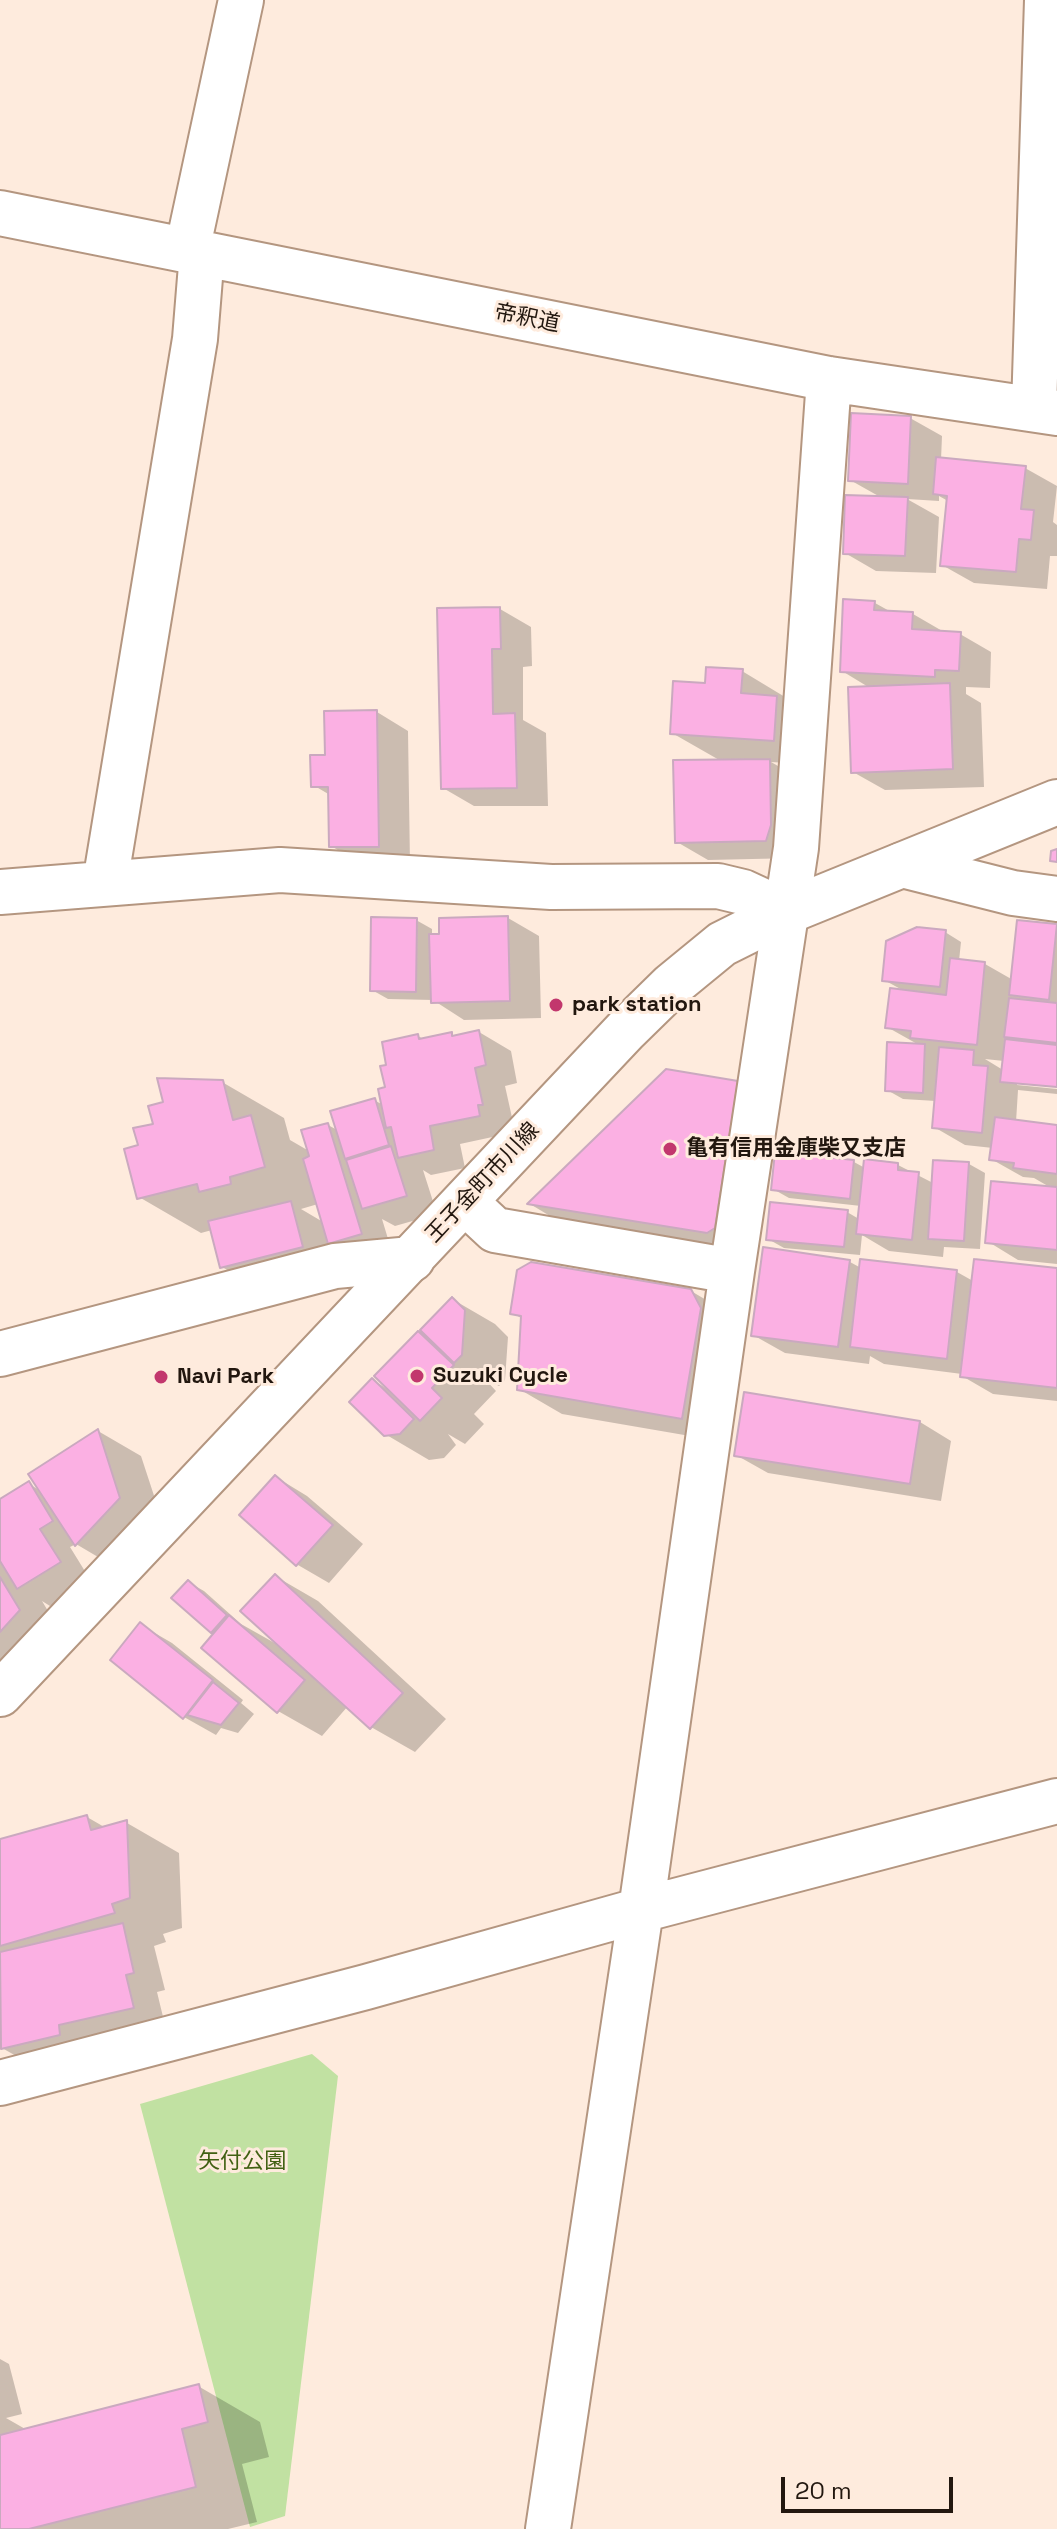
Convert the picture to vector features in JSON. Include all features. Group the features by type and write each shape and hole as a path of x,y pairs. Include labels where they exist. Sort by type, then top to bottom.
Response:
{"street":[{"path":"105,883 192,355 194,252 241,0"},
{"path":"1045,411 1047,0"},
{"name":"帝釈道","path":"0,213 829,379 1045,411"},
{"path":"548,2529 796,848 829,379"},
{"name":"王子金町市川線","path":"0,1694 626,1030 672,985 722,944 786,912 1057,802"},
{"path":"902,865 1013,893 1057,899"},
{"path":"0,892 280,870 551,887 718,886 743,892 786,912"},
{"path":"466,1203 495,1230 732,1271"},
{"path":"0,1354 335,1266 412,1259"},
{"path":"0,2083 1057,1801"}],"green space":[{"name":"矢付公園","path":"312,2054 338,2076 285,2516 250,2527 140,2104"}],"building":[{"path":"851,413 911,416 908,484 848,481"},
{"path":"936,457 1026,466 1021,509 1034,510 1031,540 1019,539 1016,572 940,566 947,496 933,494"},
{"path":"845,495 908,497 905,556 843,554"},
{"path":"843,599 875,601 874,610 913,612 912,629 961,632 959,671 935,670 935,677 840,672"},
{"path":"500,607 501,649 492,649 493,714 515,713 517,788 441,789 437,608"},
{"path":"706,667 743,669 741,693 777,696 774,741 670,734 673,681 705,683"},
{"path":"950,683 953,769 851,773 848,687"},
{"path":"377,710 379,847 329,847 328,787 311,787 310,755 325,755 324,711"},
{"path":"770,759 771,825 766,841 675,843 673,760"},
{"path":"1057,849 1057,862 1050,861 1051,851"},
{"path":"508,916 510,1001 431,1003 429,934 439,934 439,918"},
{"path":"371,917 417,918 416,992 370,991"},
{"path":"1017,920 1057,924 1049,1000 1009,995"},
{"path":"917,927 946,930 940,987 882,981 886,941"},
{"path":"950,958 985,962 977,1045 910,1038 911,1031 885,1028 890,988 946,995"},
{"path":"1009,998 1057,1003 1057,1043 1004,1037"},
{"path":"479,1030 486,1065 475,1068 483,1105 478,1105 480,1116 430,1126 434,1150 398,1158 391,1127 386,1128 378,1089 385,1087 380,1066 386,1065 382,1042 418,1034 419,1039"},
{"path":"1005,1039 1057,1045 1057,1087 1000,1082"},
{"path":"887,1042 925,1044 923,1093 885,1091"},
{"path":"939,1047 974,1050 973,1065 988,1066 982,1133 932,1128"},
{"path":"666,1069 738,1081 715,1228 707,1233 527,1204"},
{"path":"157,1078 223,1080 233,1120 251,1115 265,1167 230,1177 231,1184 199,1192 197,1184 137,1199 124,1149 138,1145 133,1128 153,1124 148,1106 163,1102"},
{"path":"375,1098 389,1145 345,1159 330,1111"},
{"path":"995,1117 1057,1125 1057,1174 1013,1168 1014,1163 989,1160"},
{"path":"328,1123 362,1234 328,1244 303,1159 309,1156 301,1130"},
{"path":"391,1146 407,1196 362,1209 346,1160"},
{"path":"775,1152 854,1160 850,1199 771,1190"},
{"path":"864,1159 898,1163 898,1170 919,1172 912,1240 856,1234"},
{"path":"933,1160 969,1162 964,1241 928,1239"},
{"path":"991,1181 1057,1187 1057,1250 985,1243"},
{"path":"291,1201 303,1247 220,1268 208,1221"},
{"path":"770,1202 848,1210 844,1247 766,1240"},
{"path":"763,1247 850,1260 838,1347 751,1336"},
{"path":"860,1259 957,1270 947,1359 850,1347"},
{"path":"974,1259 1057,1268 1057,1388 960,1377"},
{"path":"531,1262 691,1289 701,1308 682,1419 517,1390 521,1316 510,1314 517,1270"},
{"path":"452,1297 465,1310 462,1355 454,1363 420,1330"},
{"path":"418,1331 454,1365 432,1388 442,1398 420,1421 374,1376"},
{"path":"372,1378 414,1419 400,1434 384,1436 349,1402"},
{"path":"744,1392 920,1421 910,1484 734,1456"},
{"path":"98,1429 120,1498 75,1546 28,1474"},
{"path":"275,1475 333,1525 296,1566 239,1515"},
{"path":"29,1481 53,1521 40,1529 61,1562 17,1589 0,1561 0,1499"},
{"path":"275,1574 403,1693 370,1729 240,1611"},
{"path":"0,1577 20,1610 0,1632"},
{"path":"188,1580 227,1615 211,1633 171,1598"},
{"path":"229,1615 305,1680 277,1713 201,1648"},
{"path":"140,1622 213,1680 183,1719 110,1660"},
{"path":"213,1682 239,1703 221,1725 187,1715"},
{"path":"87,1815 91,1830 127,1820 130,1898 112,1904 115,1913 0,1946 0,1839"},
{"path":"123,1923 134,1973 126,1975 134,2008 59,2025 60,2035 1,2049 0,1952"},
{"path":"199,2384 208,2422 182,2429 196,2487 29,2529 0,2529 0,2435"}],"place":[{"name":"park station","path":"556,1005"},
{"name":"亀有信用金庫柴又支店","path":"670,1149"},
{"name":"Suzuki Cycle","path":"417,1376"},
{"name":"Navi Park","path":"161,1377"}]}
